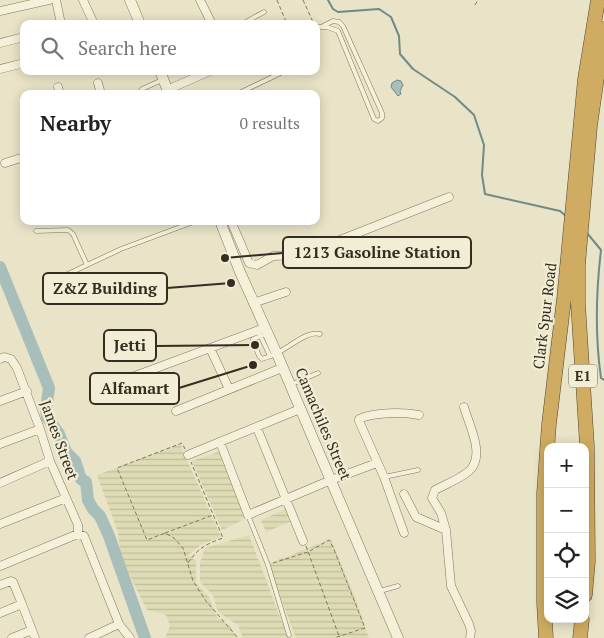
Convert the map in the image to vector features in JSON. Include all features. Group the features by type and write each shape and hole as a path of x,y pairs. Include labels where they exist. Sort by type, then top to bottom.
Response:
{"highway":[{"name":"Clark Spur Road","path":"546,638 543,558 544,493 549,424 575,237 585,79 598,0"},
{"name":"Clark Spur Road","path":"577,216 604,29"},
{"name":"Clark Spur Road","path":"575,237 587,446 586,533"},
{"path":"580,638 582,623"}],"street":[{"path":"0,12 49,0"},
{"path":"56,0 60,20"},
{"path":"83,0 92,20"},
{"path":"130,0 138,20"},
{"path":"200,0 210,20"},
{"path":"0,43 20,38"},
{"path":"0,69 20,64"},
{"path":"165,84 196,75"},
{"path":"98,83 100,90"},
{"path":"5,163 20,158"},
{"path":"232,225 249,263 257,265 273,256 300,255 312,251 449,197"},
{"name":"Camachiles Street","path":"222,225 253,303 262,332 273,355 282,368 398,638"},
{"path":"253,303 286,292"},
{"path":"132,377 210,348 262,332"},
{"path":"210,348 230,389"},
{"name":"James Street","path":"2,358 11,359 15,363 50,461 78,525 75,535 84,536 120,624 130,638"},
{"path":"176,411 282,368"},
{"path":"0,402 26,391"},
{"path":"464,408 478,454 476,463 469,471 434,490 432,498 441,513 446,530 451,586 469,624 470,638"},
{"path":"188,455 300,409"},
{"path":"404,533 384,477 359,419 366,416 404,412 420,415"},
{"path":"257,428 303,541"},
{"path":"0,444 40,429"},
{"path":"220,442 248,515 331,480 378,463"},
{"path":"0,483 50,461"},
{"path":"404,494 416,517 446,530"},
{"path":"0,524 66,498"},
{"path":"0,566 75,535"},
{"path":"0,584 13,582 35,638"},
{"path":"0,613 22,604"},
{"path":"89,638 120,624"},
{"path":"12,638 32,630"}],"lane":[{"path":"250,20 264,12"},
{"path":"320,26 336,29 374,119 382,118 382,113 343,26 336,21 323,26"},
{"path":"340,35 346,32"},
{"path":"354,72 363,69"},
{"path":"245,90 276,75"},
{"path":"142,90 165,84"},
{"path":"53,281 122,249 185,225"},
{"path":"36,231 68,230 73,234 88,265"},
{"path":"254,342 253,339 262,332"},
{"path":"256,348 260,358 273,355 316,333 320,334"},
{"path":"289,386 318,373"},
{"path":"384,477 418,470"},
{"path":"248,515 268,565 289,635"},
{"path":"378,592 398,586"}],"path":[{"path":"277,0 285,20"},
{"path":"303,0 311,20"},
{"path":"475,5 478,0"},
{"path":"188,563 196,551 209,543 223,538 214,515 188,455 182,444 117,468 148,540 214,515"},
{"path":"165,533 174,538 183,548 194,581 206,601 238,638"},
{"path":"268,565 308,552 329,540 365,628 334,638"},
{"path":"303,541 339,637"}],"shaded area":[{"path":"180,444 221,537 202,544 188,555 196,561 196,583 209,597 217,617 230,626 237,638 165,638 170,626 166,615 147,610 121,558 118,532 97,475"},
{"path":"221,451 245,519 222,530 192,461"},
{"path":"289,508 294,520 266,532 261,520"},
{"path":"249,535 288,638 243,638 238,625 218,612 213,595 200,582 200,563 205,548"},
{"path":"331,539 369,638 296,638 268,564"}],"water":[{"path":"397,80 401,81 403,85 400,91 401,94 398,96 391,87 392,83"}],"waterway":[{"path":"328,0 333,9 338,12 379,9 391,17 399,36 400,54 413,69 455,97 474,115 484,145 482,175 485,194 560,211 566,216"},
{"path":"587,233 601,250 597,298 597,330 601,378 604,380"},
{"path":"0,267 49,388 46,409 47,417 59,434 66,452 75,461 81,479 86,482 88,500 100,516 109,536 145,638"}],"place":[{"name":"1213 Gasoline Station","path":"225,258"},
{"name":"Z&Z Building","path":"231,283"},
{"name":"Jetti","path":"255,345"},
{"name":"Alfamart","path":"253,365"}]}
